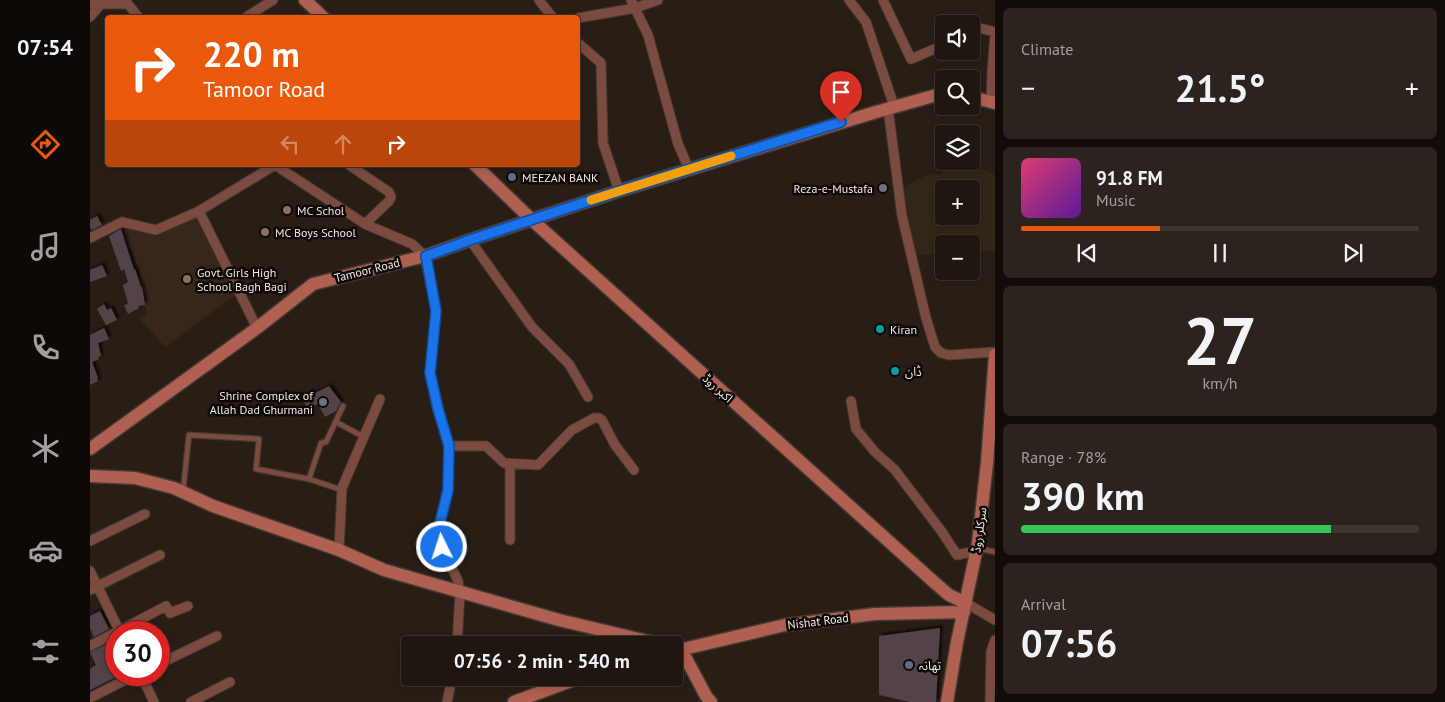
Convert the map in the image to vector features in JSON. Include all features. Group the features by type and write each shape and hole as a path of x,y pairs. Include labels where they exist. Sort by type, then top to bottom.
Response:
{"street":[{"path":"250,15 273,0"},
{"path":"305,0 321,15"},
{"path":"539,0 551,15"},
{"path":"580,17 633,4 658,0"},
{"path":"849,0 866,22 891,107 902,216 926,318 935,347 941,353 949,355 995,352"},
{"path":"883,0 910,59 935,49"},
{"path":"90,3 128,4 137,15"},
{"path":"90,17 100,4"},
{"path":"633,4 648,35 678,144 689,170"},
{"path":"980,29 995,33 992,72 993,103 980,99"},
{"path":"580,45 601,63 604,143 619,191"},
{"name":"Tamoor Road","path":"90,449 257,328 313,284 426,256 619,191 891,107 935,96"},
{"path":"90,238 122,222 156,230 199,211 272,167"},
{"path":"278,167 365,224 412,244 426,256 436,311 430,373 449,446 448,490 439,527 442,547 458,581 460,592 458,636"},
{"path":"352,167 389,192 391,197 365,224"},
{"name":"اکبر روڈ","path":"477,167 532,220 935,583 965,607"},
{"path":"199,211 257,328"},
{"path":"470,240 532,327 569,364 588,396"},
{"name":"سرکلر روڈ","path":"947,702 977,549 987,463 995,356"},
{"path":"339,550 342,490 380,399"},
{"path":"851,401 856,429 874,452 895,470 942,532 956,555 977,549"},
{"path":"449,446 486,446 504,463 538,465 572,430 594,418 598,418 602,420 615,445 634,470"},
{"path":"510,464 510,540"},
{"path":"90,476 134,478 174,488 213,506 339,550 384,570 559,620 626,636"},
{"path":"90,541 145,514"},
{"path":"94,588 160,555"},
{"path":"90,571 94,588 114,621"},
{"path":"138,621 166,606 170,613 188,606"},
{"path":"965,607 995,620"},
{"name":"Nishat Road","path":"683,648 785,625 875,614 965,607"},
{"path":"170,659 217,636"},
{"path":"90,646 105,638"},
{"path":"990,702 993,686 991,652 995,640"},
{"path":"683,659 711,702"},
{"path":"191,702 230,682"},
{"path":"90,698 114,686"},
{"path":"146,686 154,702"},
{"path":"447,702 450,686"},
{"path":"514,702 557,686"}],"lane":[{"path":"309,478 321,443 326,442 343,406"},
{"path":"336,422 364,437"},
{"path":"183,492 189,435 259,439 256,469 309,478 342,490"},
{"path":"977,549 995,552"}],"shaded area":[{"path":"980,168 995,175 995,250 980,251 980,235 935,235 935,254 911,256 899,193 907,185 927,175 941,174 942,170 980,170"},
{"name":"Govt. Girls High School Bagh Bagi","path":"199,211 239,292 165,347 139,318 147,316 139,271 119,223 156,230"}],"building":[{"path":"97,216 102,225 92,230 90,220"},
{"path":"121,229 134,270 142,287 145,305 138,306 139,308 128,314 124,305 128,304 123,285 128,282 124,269 121,271 109,236"},
{"path":"102,265 107,276 90,282 90,270"},
{"path":"104,304 107,310 111,308 117,320 106,325 97,309"},
{"path":"104,328 109,339 98,343 101,356 92,362 98,381 90,385 90,335"},
{"name":"Shrine Complex of Allah Dad Ghurmani","path":"329,386 341,402 336,411 325,417 318,404 307,409 303,399"},
{"path":"100,611 105,621 105,631 94,637 90,628 90,616"},
{"name":"تھانہ","path":"940,628 936,702 910,702 879,695 879,636"},
{"path":"105,645 105,682 90,690 90,669 96,665 90,652"}],"slow traffic":[{"path":"591,200 731,156"}],"place":[{"name":"MEEZAN BANK","path":"512,177"},
{"name":"Reza-e-Mustafa","path":"883,188"},
{"name":"MC Schol","path":"287,210"},
{"name":"MC Boys School","path":"265,232"},
{"name":"Govt. Girls High School Bagh Bagi","path":"187,279"},
{"name":"Kiran","path":"880,329"},
{"name":"ڈان","path":"895,371"},
{"name":"Shrine Complex of Allah Dad Ghurmani","path":"323,402"},
{"name":"تھانہ","path":"909,665"}],"route":[{"path":"442,547 439,527 448,490 449,446 430,373 436,311 426,256 619,191 841,122"}]}
